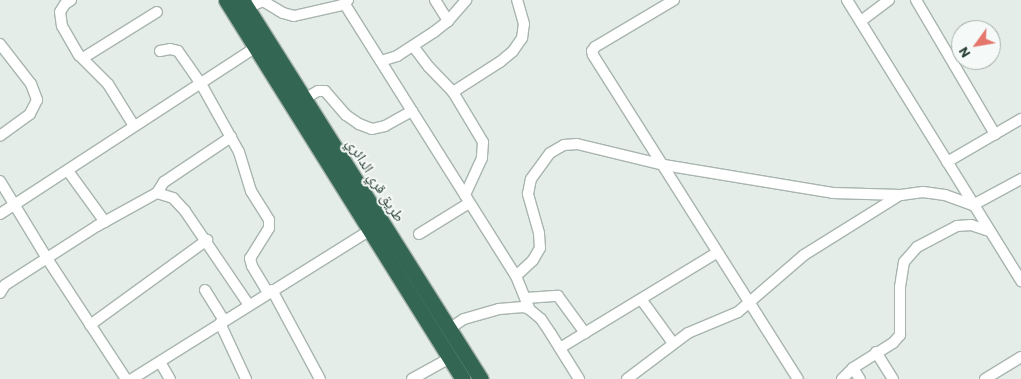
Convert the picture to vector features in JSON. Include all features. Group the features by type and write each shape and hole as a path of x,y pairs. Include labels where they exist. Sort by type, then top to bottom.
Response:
{"highway":[{"name":"طريق قري الدائري","path":"226,0 463,379"},
{"name":"طريق قري الدائري","path":"244,4 481,379"}],"street":[{"path":"71,0 62,8 60,21 83,58 108,84 134,126"},
{"path":"435,0 448,21"},
{"path":"381,61 397,56 448,21 466,0"},
{"path":"453,92 500,62 513,51 522,38 524,24 517,0"},
{"path":"674,0 595,46 592,51 664,165 716,253 798,379"},
{"path":"847,0 1021,282"},
{"path":"861,21 889,0"},
{"path":"916,0 996,134"},
{"path":"244,4 263,1 283,13 294,16 343,2 516,276 529,309"},
{"path":"83,58 157,12"},
{"path":"0,44 31,84 36,100 30,114 0,136"},
{"path":"413,46 429,68 453,92 483,142 482,158 467,199 419,234"},
{"path":"0,214 256,47"},
{"path":"160,51 170,49 178,52 200,82 231,137 243,164 251,191 269,220 269,228 250,258 254,271 270,292 320,379"},
{"path":"304,99 318,91 326,91 346,115 359,124 372,129 386,126 412,111"},
{"path":"947,162 1021,119"},
{"path":"0,293 5,285 48,260 105,222 157,194 164,182 231,137"},
{"path":"516,276 533,260 540,248 539,233 528,194 531,179 550,153 564,144 577,144 664,165 833,193 901,195 923,192 945,195 973,205 1021,179"},
{"path":"68,171 105,222"},
{"path":"0,182 48,260 126,379"},
{"path":"157,194 173,198 185,211 207,240 249,305"},
{"path":"631,378 673,343 688,334 723,320 749,304 804,255 901,195"},
{"path":"842,379 853,368 893,343 900,335 900,287 904,262 917,247 957,226 971,225 990,231"},
{"path":"132,379 370,230"},
{"path":"90,325 207,240"},
{"path":"560,348 716,253"},
{"path":"204,290 222,322 246,379"},
{"path":"526,298 558,296 585,333"},
{"path":"641,299 673,343"},
{"path":"449,329 464,319 498,309 523,307 529,309 540,319 579,379"},
{"path":"876,352 893,379"},
{"path":"985,379 1021,357"},
{"path":"412,379 450,358"},
{"path":"160,362 170,379"},
{"path":"853,368 860,379"}]}
